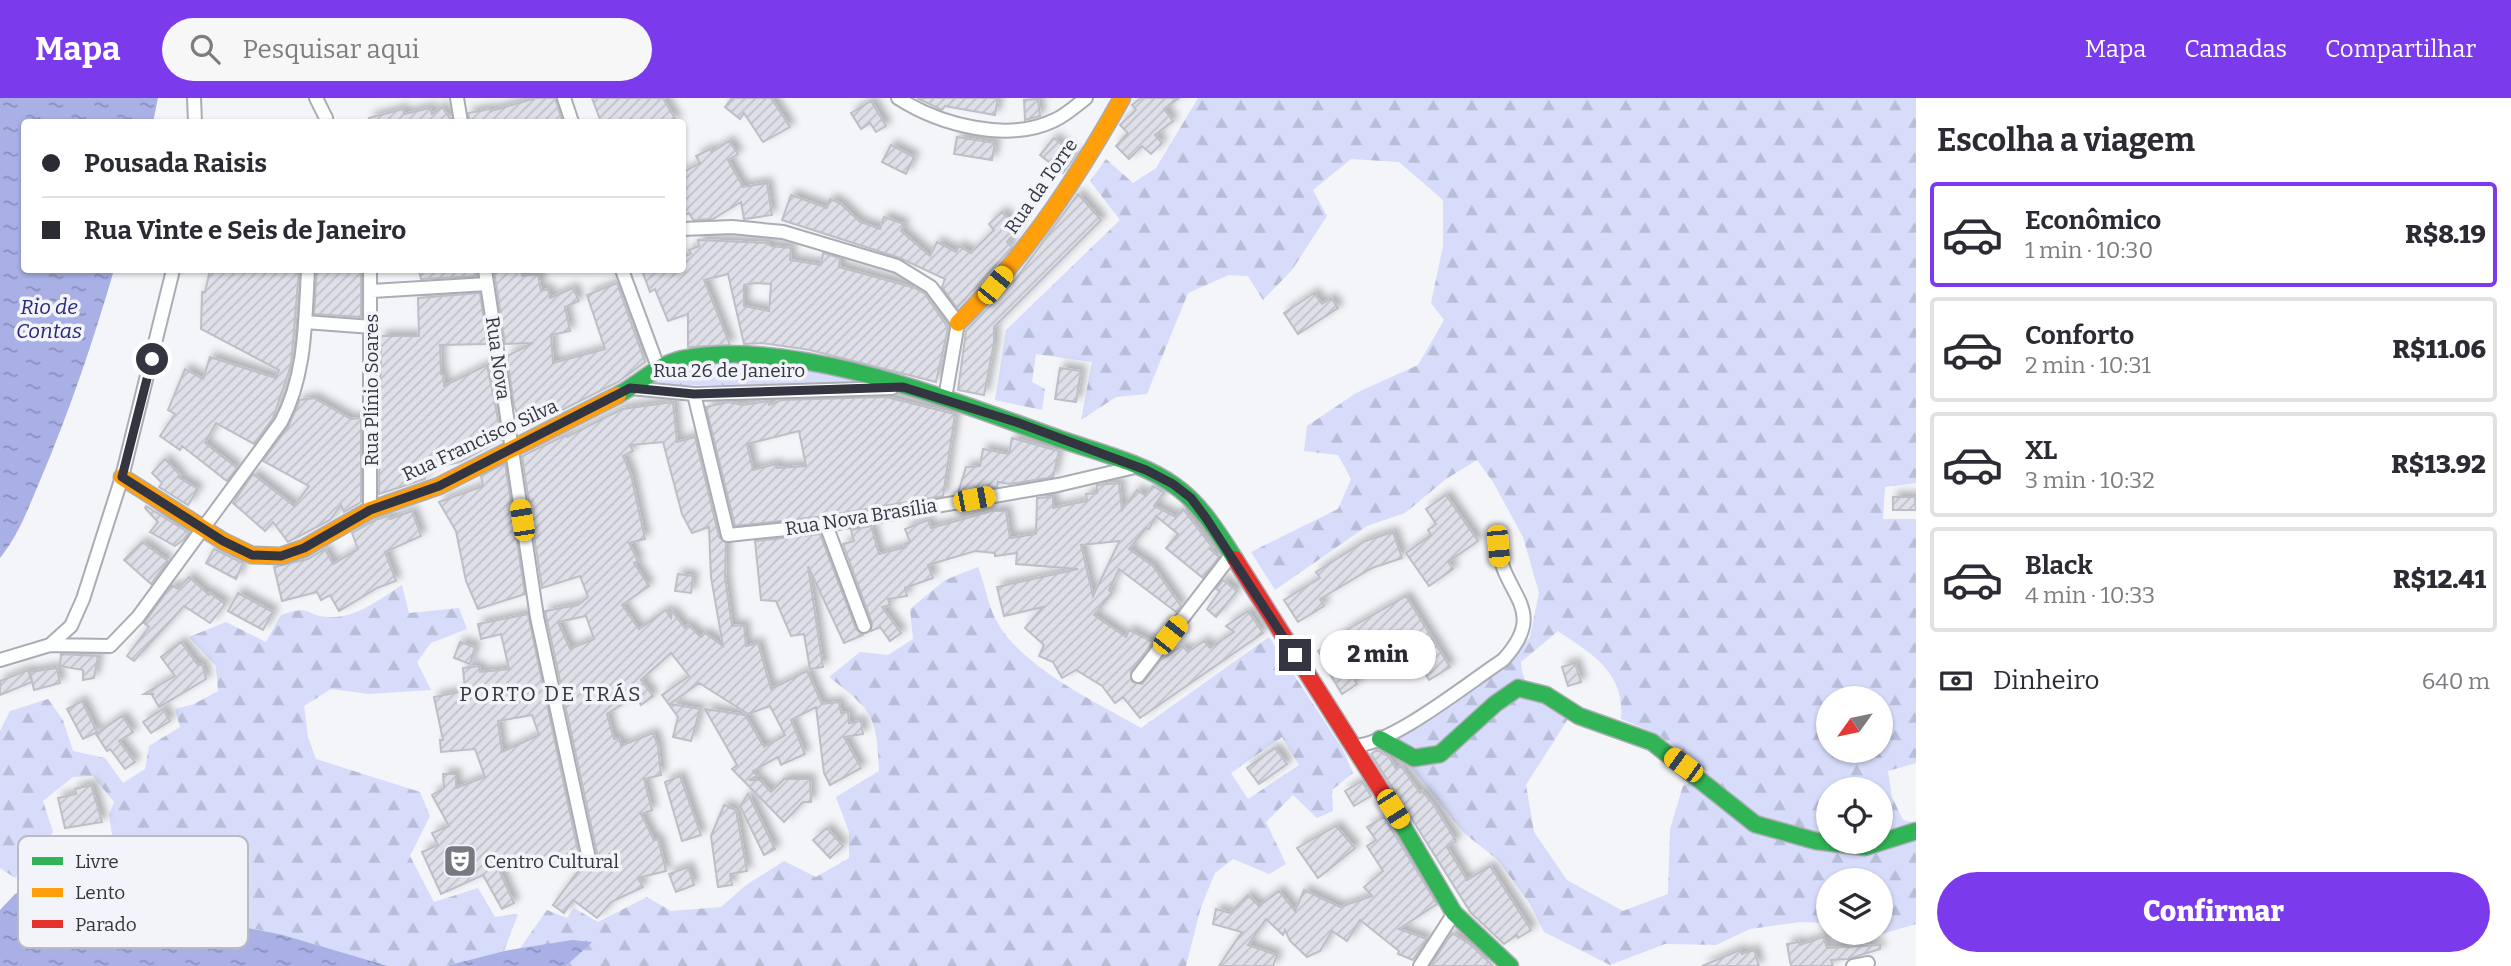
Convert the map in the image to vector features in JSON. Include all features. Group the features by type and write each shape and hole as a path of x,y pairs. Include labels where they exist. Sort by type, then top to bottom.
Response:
{"street":[{"path":"194,98 195,119"},
{"path":"316,98 325,119"},
{"path":"457,98 460,119"},
{"path":"564,98 571,119"},
{"path":"898,98 928,115 998,131 1029,128 1055,120 1086,98"},
{"name":"Rua da Torre","path":"958,323 983,300 1055,208 1122,98"},
{"path":"686,229 732,227 783,232 897,266 931,288 958,323 944,398"},
{"path":"50,645 72,626 83,600 122,477 172,273"},
{"path":"0,660 50,645 110,646 138,617 281,422 291,403 300,371 308,273"},
{"name":"Rua Plínio Soares","path":"370,273 370,510"},
{"name":"Rua Nova","path":"485,273 537,617 588,854"},
{"path":"623,273 658,367"},
{"path":"372,291 487,284"},
{"path":"305,322 372,327"},
{"name":"Rua 26 de Janeiro","path":"630,388 658,367 683,359 761,354 808,361 944,398 1135,467 1173,484 1191,498 1232,554 1433,873 1454,913 1508,965"},
{"name":"Rua 26 de Janeiro","path":"630,388 694,394 903,387"},
{"name":"Rua Francisco Silva","path":"122,477 252,555 281,556 304,548 370,510 439,486 630,388"},
{"name":"Rua Nova Brasília","path":"694,394 728,535 825,525 1058,485 1135,467"},
{"path":"825,525 864,626"},
{"path":"1353,746 1366,746 1380,739 1503,660 1516,645 1524,627 1525,614 1519,596 1500,564 1498,546"},
{"path":"1138,676 1232,554"},
{"path":"1380,739 1413,758 1440,754 1495,704 1518,688 1546,695 1579,716 1652,742 1755,824 1816,841 1865,847 1916,831"},
{"path":"1420,966 1454,913"},
{"path":"1853,966 1868,962"}],"green space":[{"path":"1198,98 1916,98 1916,483 1885,487 1883,519 1916,519 1916,763 1888,771 1889,777 1816,777 1816,854 1893,854 1893,799 1903,820 1916,823 1916,924 1893,931 1893,868 1816,868 1816,923 1800,922 1750,929 1716,945 1665,944 1610,965 1544,932 1530,904 1498,860 1464,833 1388,739 1501,669 1530,637 1539,593 1523,537 1493,482 1477,460 1446,479 1405,513 1367,526 1275,590 1251,552 1338,509 1351,479 1338,455 1304,451 1307,426 1356,393 1418,365 1444,320 1431,303 1443,246 1443,200 1399,162 1351,159 1313,190 1327,216 1292,270 1263,300 1248,276 1229,275 1188,293 1147,394 1116,397 1081,420 1092,362 1036,354 1032,382 1045,389 1042,410 995,400 1006,330 1120,220 1090,181 1106,159 1133,183 1156,168","holes":["1558,631 1594,657 1612,677 1618,689 1621,719 1657,734 1708,773 1683,786 1670,829 1668,894 1623,911 1567,880 1534,832 1526,785 1568,719 1543,702 1530,689 1522,672 1521,662"]},
{"path":"729,361 788,363 857,381 768,385 642,385 684,368"},
{"path":"978,567 993,614 1019,650 1058,680 1141,728 1269,637 1342,748 1353,773 1332,790 1333,811 1317,818 1293,795 1266,822 1286,864 1269,874 1233,859 1215,873 1201,907 1186,966 566,966 591,942 518,951 547,910 567,918 574,908 598,922 647,897 671,911 721,907 746,885 784,861 816,877 849,858 849,832 836,797 879,771 877,737 864,707 829,677 860,652 888,655 913,639 910,609 945,580","holes":["1282,737 1299,765 1248,799 1231,773"]},
{"path":"402,585 409,613 459,608 467,629 431,643 417,662 431,690 368,694 331,689 304,706 308,737 316,759 420,792 430,816 410,856 434,902 478,888 495,917 518,914 504,951 446,966 388,966 248,927 248,836 110,836 109,814 114,802 93,776 73,777 43,801 53,832 51,836 18,836 18,875 15,878 0,868 0,731 10,711 48,699 63,720 73,751 105,758 123,783 145,769 149,746 180,727 175,709 194,704 218,691 216,666 189,637 226,622 266,642 281,615 303,610 320,616 338,617 367,607"}],"water":[{"name":"Rio de Contas","path":"0,98 158,98 154,119 21,119 21,273 113,273 89,351 39,483 22,522 0,558"},
{"path":"18,892 18,948 248,948 248,928 283,935 388,966 0,966 0,910"},
{"path":"572,940 592,942 566,966 446,966 504,951"}],"building":[{"path":"536,98 555,98 562,119 469,119 468,113 491,111"},
{"path":"592,98 663,98 675,119 600,119"},
{"path":"732,98 771,98 790,127 763,142 744,113 740,119 725,107"},
{"path":"917,98 998,98 995,115 945,106 942,110"},
{"path":"1141,98 1179,98 1164,109 1173,121 1155,135 1162,143 1151,154 1142,146 1129,159 1116,146 1128,133 1120,125 1136,110 1132,105"},
{"path":"1038,99 1040,116 1025,120 1024,100"},
{"path":"871,101 886,126 876,132 870,123 861,129 851,113"},
{"path":"442,107 450,119 369,118 403,109 404,114 430,108 432,114"},
{"path":"957,137 995,143 992,160 954,154"},
{"path":"1054,138 1075,156 1063,173 1040,155"},
{"path":"729,141 738,154 728,160 743,187 767,183 772,215 744,219 741,202 713,219 693,220 689,213 686,214 686,171 700,163 696,156 710,149 712,152"},
{"path":"891,145 914,157 906,174 882,162"},
{"path":"1078,194 1101,220 994,327 994,343 984,395 958,390 966,331 1015,280"},
{"path":"791,195 827,208 830,199 840,203 860,222 880,229 884,217 904,224 901,231 930,256 937,242 956,252 959,246 971,253 994,230 989,224 1002,212 1018,229 1007,242 1012,247 957,308 942,287 945,279 900,258 782,220"},
{"path":"698,240 767,243 771,246 791,248 790,260 821,265 823,253 840,258 839,267 915,288 925,294 948,328 936,382 810,350 762,343 744,344 728,274 704,280 730,345 688,347 688,314 668,321 655,289 650,292 643,273 686,273 686,256 691,254 689,250 699,246","holes":["771,284 769,311 744,306 744,285"]},
{"path":"209,273 299,273 291,365 273,418 254,444 216,423 205,443 237,468 227,481 182,446 180,450 160,436 175,414 168,410 185,369 203,379 210,357 276,378 279,370 201,329 202,292 205,292"},
{"path":"317,273 361,273 361,317 314,314"},
{"path":"420,273 476,273 477,276 421,279"},
{"path":"494,273 522,273 522,276 538,274 541,291 548,289 550,298 573,288 579,301 565,307 570,331 551,335 553,363 605,349 587,295 617,283 645,362 618,382 524,429 514,406 507,356 533,343 505,344"},
{"path":"480,293 487,344 440,345 441,374 444,386 487,365 502,439 460,462 432,468 432,473 424,473 425,479 379,494 381,336 419,336 418,298"},
{"path":"1314,293 1322,304 1331,298 1338,308 1298,334 1284,313"},
{"path":"1060,368 1081,371 1076,402 1055,399"},
{"path":"886,397 955,414 943,496 825,516 735,526 706,407 728,402 743,405 768,401 769,405 782,400","holes":["799,431 806,466 777,468 776,464 753,470 747,444"]},
{"path":"314,398 351,419 361,418 361,502 344,512 341,505 330,520 288,542 273,522 265,531 233,503 253,474 294,506 309,486 263,461 288,427 300,400"},
{"path":"673,402 677,442 695,437 719,537 726,543 725,577 732,626 744,625 746,646 758,643 771,689 807,671 822,704 839,702 841,713 848,712 849,723 861,721 863,734 844,737 861,768 830,785 824,773 816,707 791,720 805,754 781,765 778,757 753,771 757,776 749,780 760,780 771,792 784,779 810,779 811,802 803,802 784,822 732,769 737,765 705,709 745,715 764,747 785,735 770,706 748,714 699,683 670,704 700,709 691,741 673,737 678,717 662,695 689,676 671,653 641,680 653,696 641,705 635,696 607,714 614,739 619,738 621,746 653,733 658,746 661,775 644,779 652,810 641,814 654,840 658,839 666,871 638,878 643,887 611,902 597,918 573,900 564,913 553,905 585,862 594,860 597,853 545,611 578,605 588,597 580,576 542,588 522,456 622,409","holes":["663,442 682,514 692,533 709,527 711,577 723,646 705,633 701,637 688,625 685,628 672,611 671,618 666,610 639,629 622,605 649,586 634,563 638,561 629,543 645,539 631,475 623,456 633,451 630,445","586,616 594,639 570,649 558,622"]},
{"path":"1012,438 1059,451 1053,477 1010,484 998,482 997,487 958,493 966,467 980,466 983,449 1009,454"},
{"path":"165,459 180,475 178,477 198,489 188,505 159,487 162,483 152,473"},
{"path":"505,463 525,594 478,609 466,581 456,531 439,502 483,486 481,476"},
{"path":"1119,483 1122,510 1137,490 1146,496 1153,486 1164,492 1154,506 1176,517 1183,509 1212,547 1210,549 1219,557 1203,578 1166,548 1178,534 1156,516 1149,529 1146,528 1129,549 1153,566 1181,606 1176,612 1119,569 1109,590 1112,593 1094,615 1126,637 1129,630 1153,642 1131,671 1132,682 1142,684 1161,660 1182,646 1188,652 1204,641 1210,648 1234,632 1226,626 1248,611 1263,633 1140,718 1123,697 1115,703 1102,686 1076,670 1062,678 1053,662 1039,656 1044,645 1025,628 1043,607 1004,616 997,587 1078,569 1016,564 1017,553 995,556 995,553 975,551 928,565 933,578 905,588 907,596 888,599 890,605 882,607 901,633 890,641 880,627 871,631 872,623 843,544 854,541 851,530 871,526 879,554 906,547 905,544 910,542 905,529 928,520 931,528 992,511 1006,511 1010,538 1036,534 1037,498 1053,497 1053,508 1087,501 1086,494 1097,493 1097,485","holes":["1119,541 1093,596 1081,545"]},
{"path":"1446,495 1478,541 1448,562 1453,569 1429,586 1406,553 1431,535 1428,530 1436,524 1426,509"},
{"path":"1893,497 1915,497 1916,510 1893,510"},
{"path":"146,506 189,533 175,546 150,532 158,522"},
{"path":"412,511 421,536 385,552 396,581 377,588 339,611 330,595 321,600 317,592 282,601 274,567 308,559 325,549 333,564 358,549 352,533 375,520 388,516 390,519"},
{"path":"1393,532 1402,558 1372,568 1320,599 1324,606 1298,622 1284,600 1320,578 1316,572 1365,541"},
{"path":"820,534 856,629 863,635 844,643 808,566 823,667 810,669 804,634 791,636 776,601 761,600 755,541"},
{"path":"142,542 168,561 151,584 124,560"},
{"path":"214,549 243,563 236,579 206,563"},
{"path":"678,574 693,576 691,593 675,591"},
{"path":"189,577 209,595 210,593 225,604 210,623 184,606 134,661 127,656 149,627 144,623 172,585 178,589"},
{"path":"1223,580 1237,591 1216,617 1207,609 1220,591 1216,589"},
{"path":"238,593 273,612 263,630 228,611"},
{"path":"1406,596 1450,667 1429,680 1398,630 1370,647 1368,644 1344,662 1357,684 1342,694 1330,674 1333,672 1318,651 1350,628"},
{"path":"528,614 579,856 583,861 499,870 514,903 502,909 483,875 441,894 422,852 438,845 432,833 449,826 432,795 444,788 443,774 456,774 456,788 485,777 475,749 441,752 440,740 443,740 434,697 465,691 463,668 479,666 480,672 509,669 501,634 481,639 478,624","holes":["532,715 539,735 502,752 498,721"]},
{"path":"181,642 198,665 202,664 206,679 159,707 152,695 154,694 144,694 175,676 161,657"},
{"path":"460,642 475,647 470,664 454,658"},
{"path":"61,654 98,656 94,678 83,680 83,670 60,666"},
{"path":"1575,663 1581,682 1568,686 1562,667"},
{"path":"57,668 60,683 34,690 30,672"},
{"path":"28,670 32,682 0,695 0,681"},
{"path":"82,701 97,732 83,739 67,709"},
{"path":"163,709 170,721 151,733 143,722"},
{"path":"122,716 133,732 119,741 135,762 125,769 110,749 107,751 96,734"},
{"path":"1275,748 1287,764 1259,784 1247,768"},
{"path":"1377,750 1389,757 1396,769 1401,766 1420,793 1422,791 1433,804 1456,841 1447,847 1467,880 1490,866 1531,930 1504,944 1471,913 1371,754"},
{"path":"680,776 701,835 682,841 665,782"},
{"path":"1362,781 1371,796 1354,806 1345,791"},
{"path":"91,785 102,822 65,828 58,798 76,794 75,789"},
{"path":"748,794 775,849 764,855 740,806"},
{"path":"724,805 736,810 747,871 730,874 732,885 718,887 711,836"},
{"path":"1384,817 1437,904 1399,929 1427,939 1413,960 1398,954 1399,951 1360,920 1347,941 1332,931 1320,951 1307,957 1290,941 1285,930 1283,935 1266,919 1248,945 1277,955 1273,966 1219,966 1242,932 1213,924 1216,909 1230,913 1248,895 1259,906 1279,891 1295,911 1304,890 1340,907 1372,896 1364,887 1383,871 1367,846 1376,840 1367,827"},
{"path":"1336,826 1355,848 1318,878 1297,848"},
{"path":"827,828 843,846 830,858 813,840"},
{"path":"688,867 694,885 676,892 669,874"},
{"path":"1452,933 1471,945 1493,966 1430,966"},
{"path":"1816,939 1816,945 1826,945 1827,948 1880,945 1880,949 1848,959 1831,960 1833,966 1791,966 1787,944 1799,942 1800,945"},
{"path":"1740,950 1742,954 1754,950 1759,966 1702,966"}],"traffic: fast":[{"path":"618,395 673,362 725,354 772,356 872,376 970,407 1148,470 1175,486 1193,501 1235,559"},
{"path":"1380,739 1414,758 1440,754 1495,704 1518,688 1546,695 1579,716 1652,742 1755,824 1816,841 1865,847 1916,831"},
{"path":"1391,806 1454,913 1510,966"}],"traffic: slow":[{"path":"958,323 1005,272 1048,216 1122,98"},
{"path":"122,477 223,541 252,555 281,556 304,548 370,510 439,486 618,395"}],"traffic: jam":[{"path":"1235,559 1391,806"}],"place":[{"name":"Centro Cultural","path":"460,861"}],"district":[{"name":"PORTO DE TRÁS","path":"551,694"}],"route":[{"path":"152,359 122,477 223,541 252,555 281,556 304,548 370,510 439,486 630,388 648,392 694,394 903,387 944,398 1064,439 1146,470 1173,484 1191,498 1232,554 1295,655"}]}
